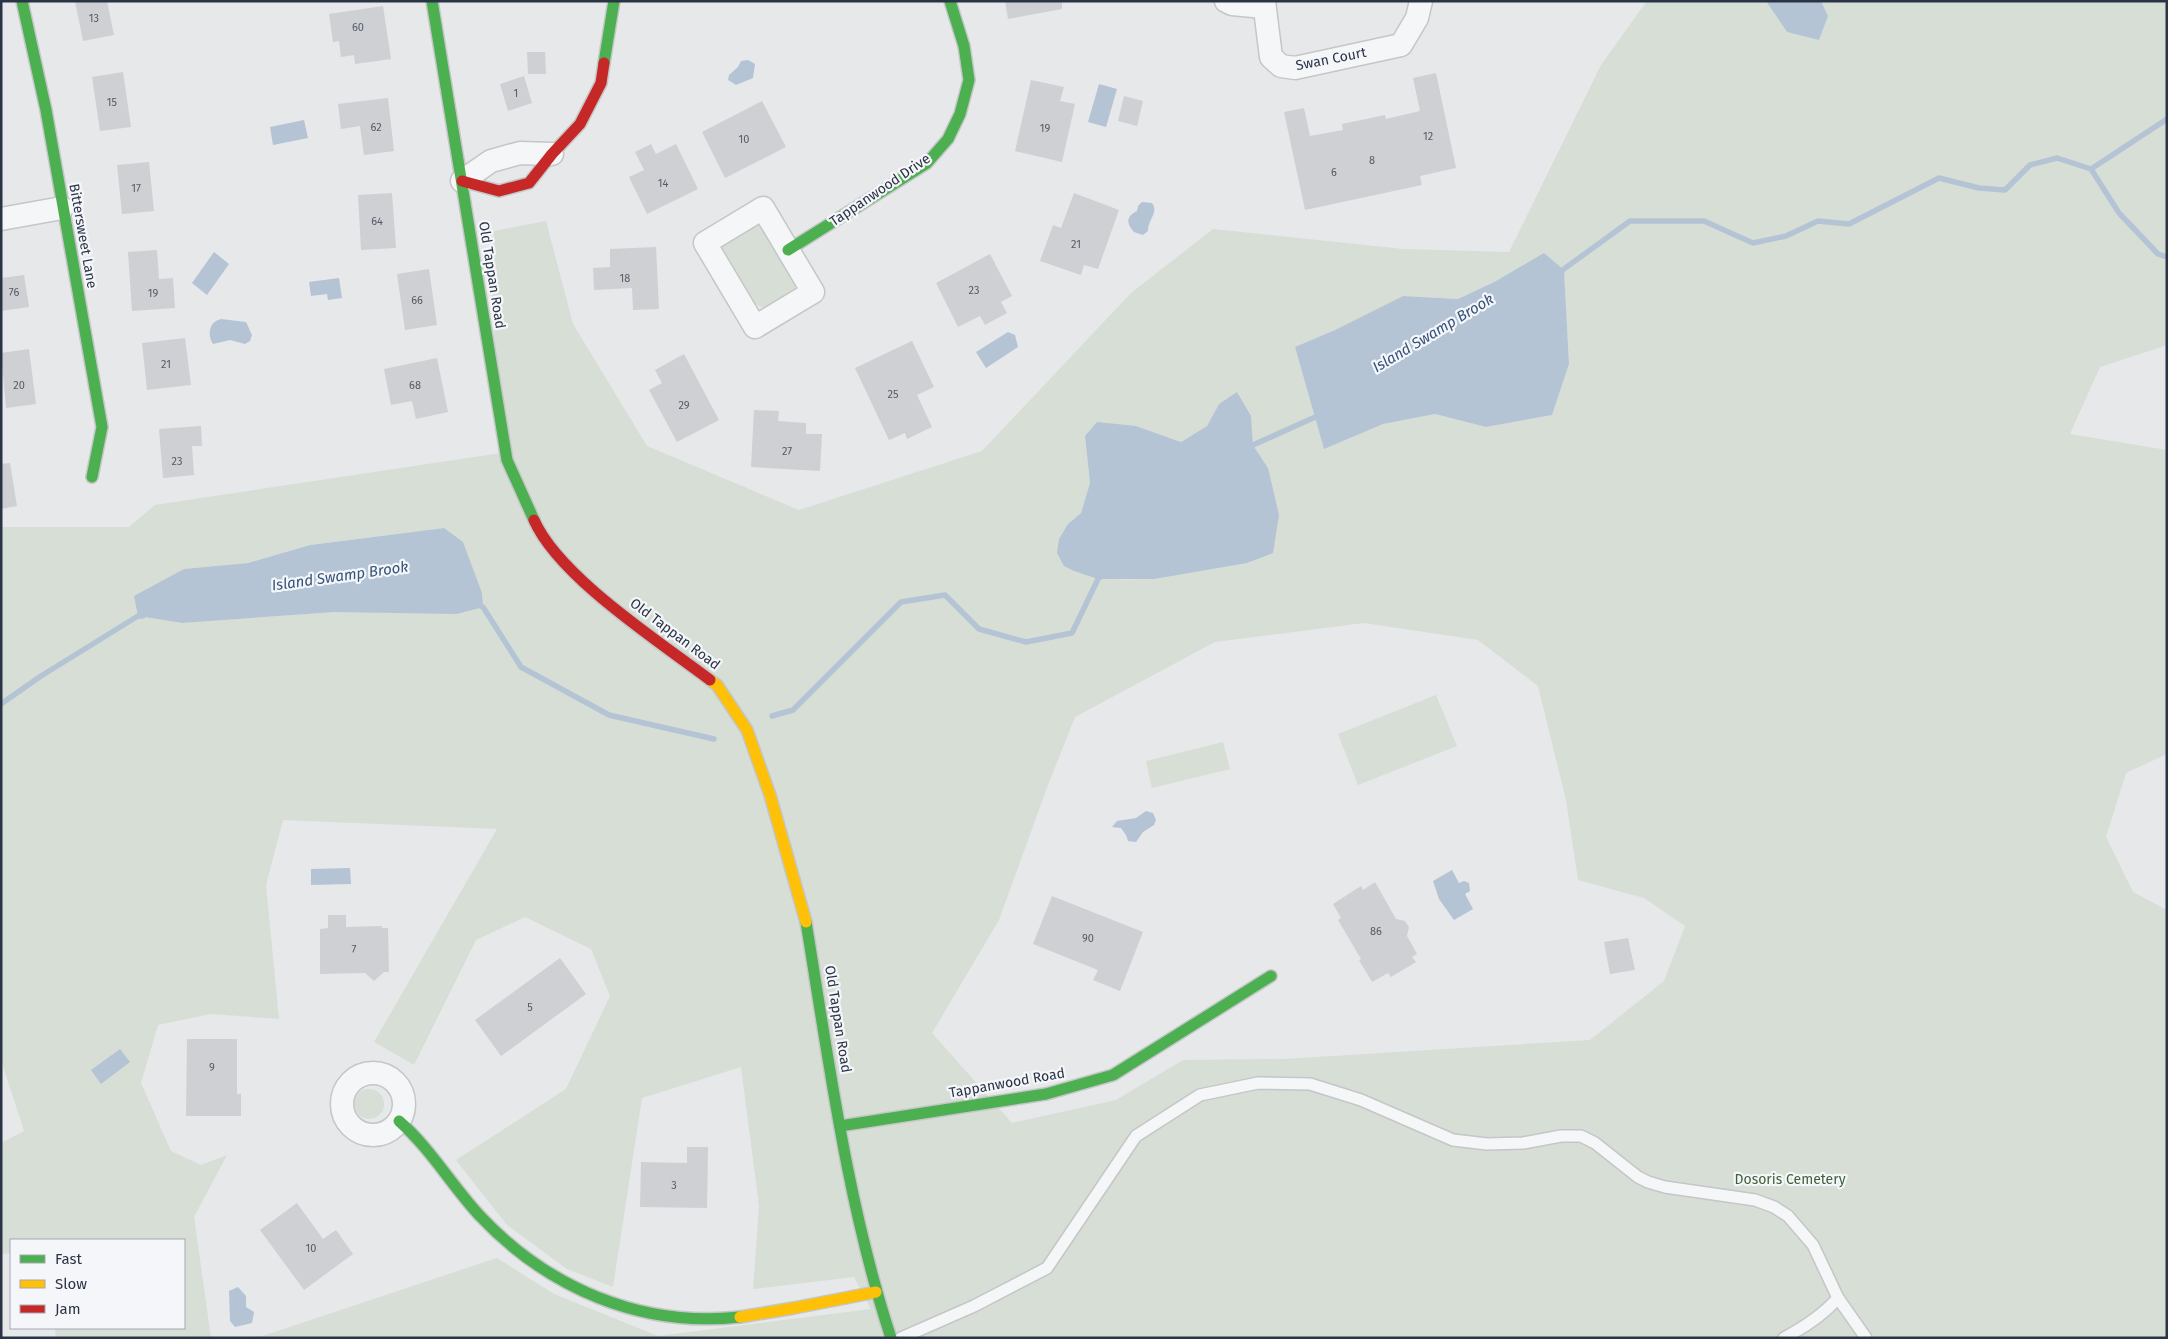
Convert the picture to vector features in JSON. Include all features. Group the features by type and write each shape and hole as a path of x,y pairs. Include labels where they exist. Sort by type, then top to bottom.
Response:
{"street":[{"name":"Bittersweet Lane","path":"22,1 46,110 102,427 92,477"},
{"name":"Old Tappan Road","path":"432,1 507,460 538,530 567,567 617,609 716,685 747,730 770,795 806,920 850,1186 876,1292 891,1338"},
{"path":"462,181 499,191 529,183 552,154 580,124 601,83 614,1"},
{"name":"Tappanwood Drive","path":"788,250 927,163 948,140 960,114 969,80 964,46 950,1"},
{"path":"1226,1 1232,4 1264,4"},
{"name":"Swan Court","path":"1264,4 1271,57 1281,66 1295,68 1401,45 1417,18 1421,1"},
{"path":"462,181 490,161 520,153 552,154"},
{"path":"1,219 62,208"},
{"path":"763,208 788,250 813,292 755,327 705,243 763,208"},
{"name":"Tappanwood Road","path":"840,1126 1046,1094 1113,1075 1271,976"},
{"path":"399,1121 428,1149 480,1215 516,1251 566,1285 619,1307 659,1317 712,1319 772,1312 876,1292"}],"lane":[{"path":"901,1338 974,1306 1047,1268 1136,1136 1200,1095 1258,1083 1310,1084 1361,1100 1453,1140 1487,1144 1523,1143 1561,1136 1581,1136 1595,1142 1638,1177 1648,1182 1665,1187 1755,1200 1774,1207 1788,1216 1813,1246 1838,1298 1866,1338"},
{"path":"1784,1338 1801,1329 1826,1311 1838,1298"}],"green space":[{"name":"Dosoris Cemetery","path":"1647,1 1766,1 1787,32 1828,16 1821,1 2167,1 2167,345 2100,367 2070,434 2167,450 2167,754 2126,773 2106,837 2133,892 2167,910 2167,1338 239,1338 263,1336 497,1258 554,1294 658,1336 871,1309 854,1277 753,1289 759,1206 741,1067 642,1098 613,1287 567,1269 507,1225 456,1160 566,1089 610,996 591,949 525,917 476,940 414,1065 374,1042 497,829 283,820 266,885 279,1019 211,1014 158,1025 141,1083 171,1151 201,1165 227,1155 194,1217 211,1338 56,1338 55,1329 185,1329 185,1239 10,1239 10,1253 1,1254 1,1143 24,1131 1,1060 1,527 129,527 155,505 501,453 492,303 494,231 546,221 573,324 647,446 799,510 982,451 1131,293 1213,229 1403,249 1509,252 1601,65","holes":["1564,270 1569,364 1552,415 1486,427 1435,414 1383,424 1324,448 1295,347 1335,330 1403,296 1458,299 1495,281","1219,404 1251,416 1253,445 1268,468 1196,571 1135,579 1105,578 1074,571 1068,524 1081,513 1090,483 1085,436 1136,426 1181,442 1207,426","443,528 393,612 335,612 182,623 138,616 184,569 248,563 310,545","1364,623 1478,640 1538,686 1566,800 1578,880 1644,898 1685,926 1664,981 1590,1040 1284,1059 1183,1060 1116,1100 1012,1123 932,1033 999,920 1075,717 1215,642"]},
{"path":"760,223 796,285 792,294 763,308 754,303 720,247"},
{"path":"1436,695 1457,746 1358,785 1338,734"},
{"path":"1223,742 1230,769 1152,788 1146,761"},
{"path":"369,1089 380,1093 384,1104 380,1115 369,1119 358,1115 354,1104 358,1093"}],"water":[{"path":"1766,1 1821,1 1828,16 1819,40 1787,32"},
{"path":"748,60 755,64 753,78 736,85 728,80 729,75 738,67 741,61"},
{"path":"1099,84 1117,89 1106,127 1088,122"},
{"path":"304,120 308,138 273,145 270,127"},
{"path":"1142,202 1152,203 1154,207 1148,231 1143,235 1134,232 1128,220 1137,211 1138,206"},
{"path":"214,252 229,264 207,295 192,283"},
{"path":"1544,253 1564,270 1569,364 1552,415 1486,427 1435,414 1383,424 1324,449 1295,347 1335,330 1403,296 1458,299 1496,281"},
{"path":"339,278 342,298 328,300 327,294 311,296 309,282"},
{"path":"221,319 246,322 252,335 250,341 245,344 230,340 213,344 210,329 214,323"},
{"path":"1008,332 1015,335 1018,347 986,368 976,352"},
{"path":"1237,392 1251,416 1253,445 1268,468 1279,515 1273,553 1247,563 1154,579 1098,579 1064,566 1057,553 1059,539 1068,524 1081,513 1090,483 1085,436 1097,422 1136,426 1181,442 1207,426 1219,404"},
{"path":"444,528 463,542 482,593 483,607 457,614 335,612 182,623 138,616 134,596 184,569 248,563 310,545"},
{"path":"1146,811 1153,813 1156,820 1154,825 1143,832 1136,842 1128,841 1121,828 1112,827 1117,821 1136,818"},
{"path":"350,868 351,884 311,885 311,869"},
{"path":"1452,870 1459,883 1464,881 1469,883 1470,891 1465,894 1473,909 1454,920 1439,899 1433,881"},
{"path":"120,1049 130,1062 101,1084 91,1070"},
{"path":"238,1287 246,1296 246,1307 254,1312 252,1323 235,1327 230,1321 229,1291"}],"building":[{"path":"75,1 107,1 114,35 83,41"},
{"path":"1005,1 1062,1 1062,9 1008,19"},
{"path":"383,6 391,59 355,64 354,55 341,57 339,41 333,42 329,14"},
{"path":"527,52 545,52 546,74 528,74"},
{"path":"123,72 131,127 100,131 92,77"},
{"path":"1436,73 1456,168 1420,176 1422,185 1305,210 1284,112 1304,108 1310,136 1343,130 1342,124 1385,115 1386,119 1420,111 1413,78"},
{"path":"524,76 532,103 508,111 500,84"},
{"path":"1031,80 1064,87 1060,101 1075,104 1062,162 1015,151"},
{"path":"1124,96 1143,101 1137,126 1118,121"},
{"path":"388,98 394,151 364,155 360,126 341,129 338,104"},
{"path":"762,101 786,147 725,178 702,132"},
{"path":"651,144 656,154 676,144 698,189 647,214 629,177 644,170 635,152"},
{"path":"149,162 154,211 122,214 117,165"},
{"path":"392,193 396,248 361,250 358,195"},
{"path":"1074,193 1119,210 1098,269 1084,265 1081,275 1040,261 1053,225 1061,228"},
{"path":"656,247 659,309 633,310 632,288 594,290 593,268 610,267 610,249"},
{"path":"157,250 159,279 173,278 175,308 132,311 128,252"},
{"path":"990,254 1012,296 1001,302 1007,313 985,325 980,316 958,327 936,283"},
{"path":"429,269 437,325 405,330 397,274"},
{"path":"24,275 29,307 1,311 1,278"},
{"path":"185,338 191,385 147,390 142,343"},
{"path":"912,341 934,387 917,395 932,427 907,439 905,433 889,440 855,368"},
{"path":"29,349 36,404 6,408 1,353"},
{"path":"684,354 719,420 677,442 649,390 662,383 655,370"},
{"path":"437,358 448,412 416,419 412,401 391,405 384,369"},
{"path":"754,410 779,411 778,421 806,423 806,434 822,434 820,471 751,467"},
{"path":"201,426 202,446 192,446 194,475 163,478 159,429"},
{"path":"10,463 17,506 1,509 1,464"},
{"path":"1375,882 1396,919 1405,921 1409,927 1407,936 1417,954 1412,957 1416,962 1391,977 1388,973 1372,982 1338,920 1341,918 1333,904 1361,886 1363,890"},
{"path":"1052,896 1143,932 1120,991 1093,980 1098,970 1033,944"},
{"path":"328,915 346,915 346,927 382,926 382,928 388,928 389,972 384,972 374,981 365,973 320,974 320,929 328,928"},
{"path":"1628,938 1635,970 1610,974 1604,942"},
{"path":"560,958 586,994 501,1056 475,1020"},
{"path":"187,1039 237,1039 237,1094 241,1094 241,1116 186,1116"},
{"path":"687,1147 708,1147 707,1208 640,1207 641,1162 687,1163"},
{"path":"297,1203 323,1239 336,1230 353,1254 304,1290 260,1230"}],"waterway":[{"path":"2091,169 2167,119"},
{"name":"Island Swamp Brook","path":"1557,274 1630,221 1704,221 1753,243 1786,236 1818,221 1849,224 1939,178 1979,188 2005,190 2030,165 2057,158 2091,169 2119,213 2158,254 2167,257"},
{"name":"Island Swamp Brook","path":"1249,448 1322,414"},
{"name":"Island Swamp Brook","path":"772,716 793,710 901,602 945,595 979,629 1026,642 1072,633 1098,579 1104,574"},
{"name":"Island Swamp Brook","path":"476,604 483,607 521,667 609,715 714,739"},
{"name":"Island Swamp Brook","path":"1,704 41,676 138,616 143,616"}],"traffic: fast":[{"path":"22,1 46,110 102,427 92,477"},
{"path":"432,1 507,460 534,520"},
{"path":"604,63 614,1"},
{"path":"788,250 927,163 948,139 960,114 969,80 964,46 950,1"},
{"path":"806,922 831,1080 851,1184 862,1236 891,1338"},
{"path":"840,1126 1046,1094 1113,1075 1271,976"},
{"path":"399,1121 421,1143 480,1216 535,1264 566,1282 598,1298 632,1309 667,1316 703,1319 740,1317"}],"traffic: slow":[{"path":"710,680 717,685 747,730 770,795 806,922"},
{"path":"740,1317 876,1292"}],"traffic: jam":[{"path":"462,181 499,191 529,183 552,154 580,124 601,83 604,63"},
{"path":"534,520 547,542 587,586 639,628 710,680"}]}
